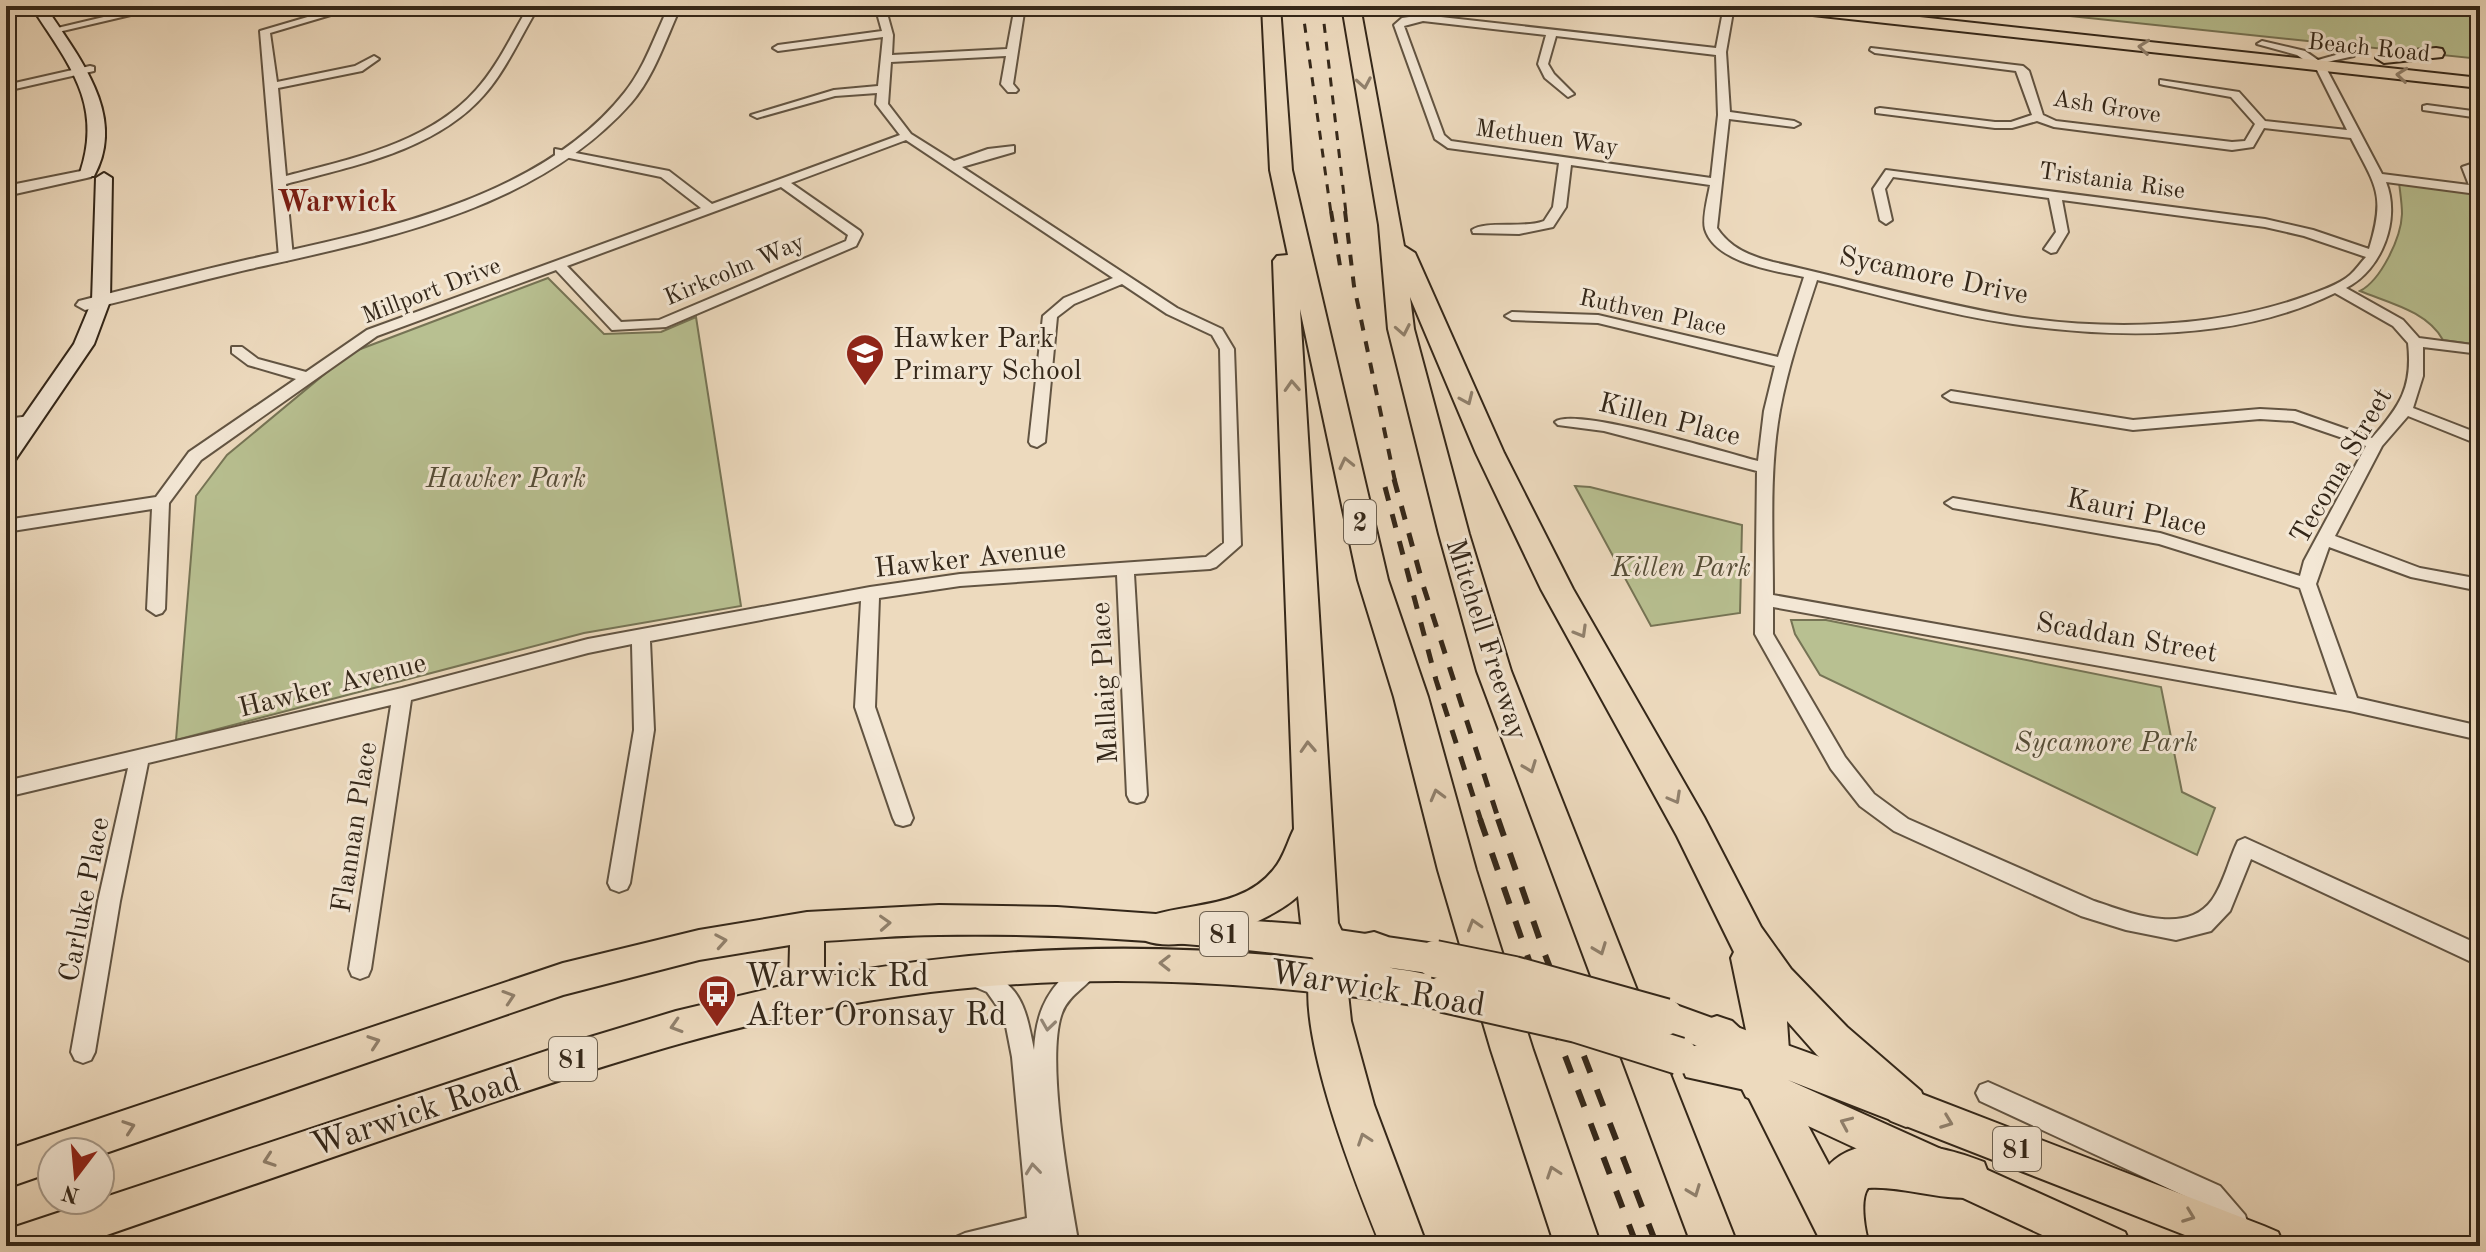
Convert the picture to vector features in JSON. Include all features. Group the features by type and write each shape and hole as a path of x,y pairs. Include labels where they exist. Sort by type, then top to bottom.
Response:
{"highway":[{"name":"2","path":"1271,6 1281,170 1373,580 1411,697 1457,870 1512,1050 1578,1246"},
{"name":"Mitchell Freeway","path":"1351,6 1390,225 1401,329 1454,534 1494,671 1715,1246"},
{"path":"1281,170 1300,520 1312,825 1348,961 1328,1005 1346,1083 1389,1213 1404,1246"},
{"path":"1390,225 1490,453 1557,589 1691,828 1747,939 1777,982 1832,1041 1906,1106"},
{"path":"1160,929 1236,916 1254,909 1276,894 1296,870 1312,825"},
{"path":"1747,939 1769,1032 1764,1071 1846,1245"},
{"path":"1699,1051 1740,1070 1764,1071"},
{"path":"1846,1245 1841,1198 1845,1182 1861,1167 1887,1164 1968,1178"}],"main road":[{"path":"6,458 15,427 84,344 93,300 93,176 110,128 106,100 60,31 38,6"},
{"path":"50,6 60,31"},
{"name":"Beach Road","path":"1776,6 2320,66 2462,63"},
{"name":"Beach Road","path":"1906,6 2384,58 2462,63"},
{"path":"2384,58 2462,63"},
{"name":"Warwick Road","path":"101,1136 563,979 699,945 807,927 984,920 1160,929 1440,976 1529,979 1665,1017 1699,1051"},
{"path":"807,927 807,996"},
{"name":"Warwick Road","path":"16,1246 702,1018 807,996 964,972 1092,964 1348,961"},
{"name":"Warwick Road","path":"1440,976 1577,1024 1699,1051"},
{"name":"81","path":"1764,1071 1906,1106 2250,1243"},
{"name":"81","path":"1764,1071 1968,1178 2111,1246"},
{"name":"Warwick Road","path":"6,1169 36,1158"}],"street":[{"path":"60,31 164,6"},
{"path":"285,254 265,31 356,6"},
{"path":"279,182 405,143 449,118 479,94 534,6"},
{"path":"564,153 624,91 667,6"},
{"path":"93,300 368,237 452,210 564,153 607,121 634,91 675,6"},
{"name":"Hawker Avenue","path":"6,789 402,695 575,649 870,593 960,580 1210,563 1233,545 1227,349 1217,332 1172,311 907,136 882,104 887,33 880,6"},
{"path":"1012,90 1007,84 1020,6"},
{"path":"1729,6 1721,52 1724,115 1710,222 1718,240 1745,257 1812,275"},
{"name":"Methuen Way","path":"1714,182 1459,148 1442,141 1399,25 1406,20 1419,18 1721,52"},
{"path":"778,48 887,33"},
{"path":"1552,33 1543,64 1549,76 1568,94"},
{"path":"2262,44 2301,53 2320,66 2323,60 2331,56 2350,54"},
{"name":"Ash Grove","path":"1875,50 2019,68 2024,71 2038,117 2054,124 2232,146 2249,144 2261,124"},
{"path":"886,59 1012,52"},
{"path":"272,86 358,69 374,59"},
{"name":"Sycamore Drive","path":"2320,66 2382,186 2386,215 2374,255 2354,279 2336,288 2266,315 2220,323 2096,327 2012,320 1812,275 1783,363 1772,411 1765,468 1764,634 1838,763 1867,800 1901,825 2089,909 2126,921 2176,930 2203,924 2222,904 2245,847 2480,956"},
{"path":"6,88 85,70"},
{"path":"2164,82 2235,94 2261,124 2357,135"},
{"path":"757,115 834,93 883,89"},
{"path":"2427,108 2480,115"},
{"path":"1880,111 1995,125 2012,125 2038,117"},
{"path":"1724,115 1794,124"},
{"name":"Millport Drive","path":"161,502 195,456 372,333 907,136"},
{"path":"952,166 1010,149"},
{"path":"564,153 665,174 708,207"},
{"path":"1478,230 1534,229 1548,224 1556,217 1565,162"},
{"path":"2377,177 2477,190 2468,167 2480,165"},
{"name":"Tristania Rise","path":"1886,220 1879,189 1890,173 2265,223 2308,233 2374,255"},
{"path":"6,194 93,176"},
{"name":"Kirkcolm Way","path":"559,265 617,327 661,324 851,243 855,234 782,182"},
{"path":"2051,249 2062,232 2055,195"},
{"path":"1037,442 1050,316 1069,301 1122,279"},
{"path":"2336,288 2384,312 2415,342 2480,350"},
{"name":"Ruthven Place","path":"1512,316 1598,319 1783,363"},
{"name":"Tecoma Street","path":"2350,704 2307,584 2313,561 2375,444 2405,410 2416,376 2415,342"},
{"path":"237,350 253,362 306,377"},
{"path":"1951,396 2133,425 2279,414 2312,420 2375,444"},
{"path":"2405,410 2480,440"},
{"name":"Killen Place","path":"1563,422 1604,426 1765,468"},
{"path":"6,526 161,502 156,609"},
{"name":"Kauri Place","path":"1953,503 2160,539 2307,584"},
{"path":"2325,539 2417,573 2480,585"},
{"name":"Mallaig Place","path":"1125,567 1137,795"},
{"path":"870,593 865,707 903,818"},
{"name":"Scaddan Street","path":"1763,599 2350,704 2480,733"},
{"path":"619,883 644,730 641,637"},
{"name":"Flannan Place","path":"360,969 402,695"},
{"name":"Carluke Place","path":"83,1052 109,901 140,756"},
{"path":"1053,1236 1053,1159 1046,1033 1051,1008 1092,964"},
{"path":"964,972 995,985 1015,1012 1053,1236"},
{"path":"1999,1142 1998,1098 2211,1195 2225,1206 2250,1243"},
{"path":"965,1246 1053,1236"}],"green space":[{"path":"1974,6 2480,6 2480,59"},
{"path":"2399,182 2480,193 2480,345 2443,340 2417,315 2360,291 2382,268 2398,235 2402,214"},
{"name":"Hawker Park","path":"548,278 604,334 661,332 696,317 741,606 584,633 176,740 196,496 227,455 350,353"},
{"name":"Killen Park","path":"1575,486 1590,487 1742,525 1740,613 1651,626"},
{"name":"Sycamore Park","path":"1791,620 1826,620 2161,687 2182,792 2215,808 2197,855 1820,675 1795,634"}],"railway":[{"path":"1302,6 1331,213"},
{"path":"1322,6 1346,213"},
{"path":"1331,211 1341,272"},
{"path":"1345,211 1354,286 1395,481"},
{"path":"1394,479 1423,585 1499,821"},
{"path":"1385,487 1436,680 1481,821"},
{"path":"1480,819 1531,966 1637,1246"},
{"path":"1498,819 1544,952 1657,1246"}],"place":[{"name":"Hawker Park Primary School","path":"865,387"},
{"name":"Warwick Rd After Oronsay Rd","path":"717,1028"}],"district":[{"name":"Warwick","path":"337,201"}]}
